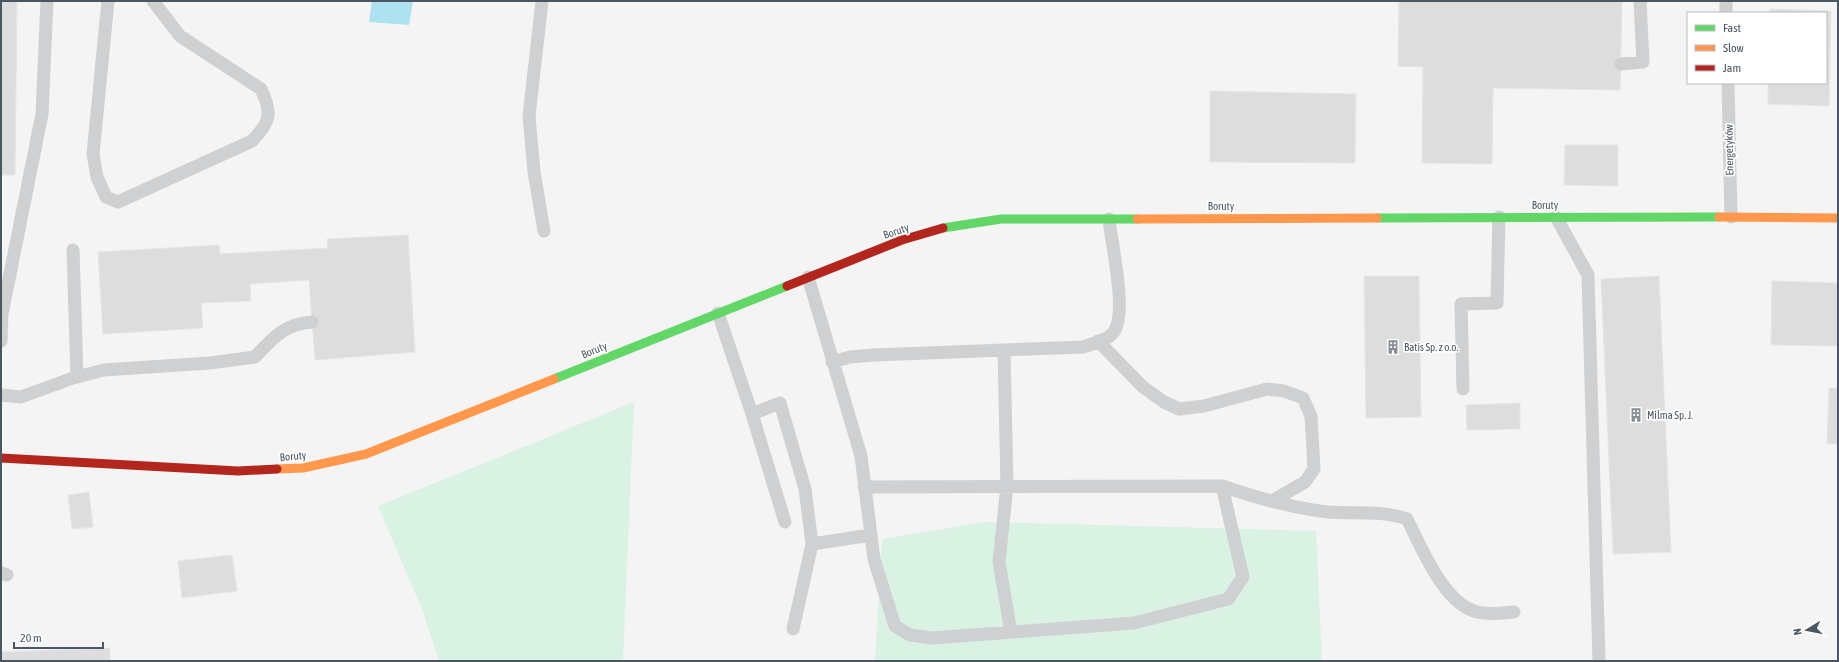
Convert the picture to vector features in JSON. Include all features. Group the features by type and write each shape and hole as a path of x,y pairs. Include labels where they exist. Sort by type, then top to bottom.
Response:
{"street":[{"name":"Boruty","path":"1,458 238,471 303,468 366,454 902,240 945,228 1001,219 1499,217 1838,218"}],"lane":[{"path":"1,341 4,292 42,114 47,1"},
{"path":"108,1 93,154 97,177 106,197 118,202 252,142 265,128 269,114 267,101 260,89 180,36 153,1"},
{"path":"542,1 529,116 534,172 544,231"},
{"path":"1621,64 1643,62 1640,1"},
{"path":"1726,1 1726,12"},
{"name":"Energetyków","path":"1728,84 1731,217"},
{"path":"1463,389 1461,304 1498,303 1499,217"},
{"path":"1556,217 1588,275 1599,661"},
{"path":"832,362 850,357 874,355 1082,347 1111,335 1119,321 1120,300 1109,219"},
{"path":"73,250 78,377"},
{"path":"808,277 861,456 874,559 895,626 910,635 932,638 1134,623 1228,599 1243,577 1222,486"},
{"path":"718,313 752,414 785,522"},
{"path":"1,395 21,397 78,377 104,370 210,363 255,358 277,334 298,323 312,322"},
{"path":"1098,341 1143,388 1164,402 1179,409 1204,406 1267,389 1284,391 1303,398 1311,416 1314,469 1305,482 1272,502"},
{"path":"1004,350 1007,486 999,562 1011,632"},
{"path":"752,414 780,403 805,489 812,544 793,629"},
{"path":"864,487 1222,486 1272,502 1328,512 1392,514 1407,519 1444,587 1455,600 1476,612 1491,614 1514,612"},
{"path":"812,544 871,535"}],"green space":[{"path":"634,402 623,661 439,661 423,612 378,506"},
{"path":"986,522 1316,531 1322,661 875,661 882,539"}],"water":[{"path":"372,1 413,1 409,25 369,22"}],"building":[{"path":"1,1 17,1 15,175 1,175"},
{"path":"1399,1 1622,1 1620,90 1493,88 1492,164 1422,163 1423,67 1398,66"},
{"path":"1770,9 1831,11 1829,106 1768,104 1768,84 1827,84 1827,12 1770,12"},
{"path":"1210,91 1356,94 1355,163 1210,162"},
{"path":"1565,145 1618,145 1618,186 1564,185"},
{"path":"408,235 415,352 315,360 309,280 250,284 251,301 201,303 203,328 103,334 98,252 219,245 220,254 328,248 327,239"},
{"name":"Batis Sp. z o.o.","path":"1364,276 1419,276 1421,417 1366,418"},
{"name":"Milma Sp. J.","path":"1659,276 1671,552 1613,554 1601,279"},
{"path":"1772,281 1838,283 1838,346 1771,345"},
{"path":"1829,388 1838,388 1838,444 1827,444"},
{"path":"1520,403 1520,429 1467,430 1466,405"},
{"path":"89,492 93,527 72,529 68,495"},
{"path":"232,555 237,591 182,598 178,561"},
{"path":"110,648 110,661 1,661 1,652"}],"traffic: fast":[{"path":"1377,218 1719,217"},
{"path":"943,228 1001,219 1137,219"},
{"path":"554,379 787,286"}],"traffic: slow":[{"path":"1719,217 1838,218"},
{"path":"1137,219 1377,218"},
{"path":"277,469 303,468 366,454 554,379"}],"traffic: jam":[{"path":"787,286 902,240 943,228"},
{"path":"1,458 238,471 277,469"}],"place":[{"name":"Batis Sp. z o.o.","path":"1393,347"},
{"name":"Milma Sp. J.","path":"1636,415"}]}
